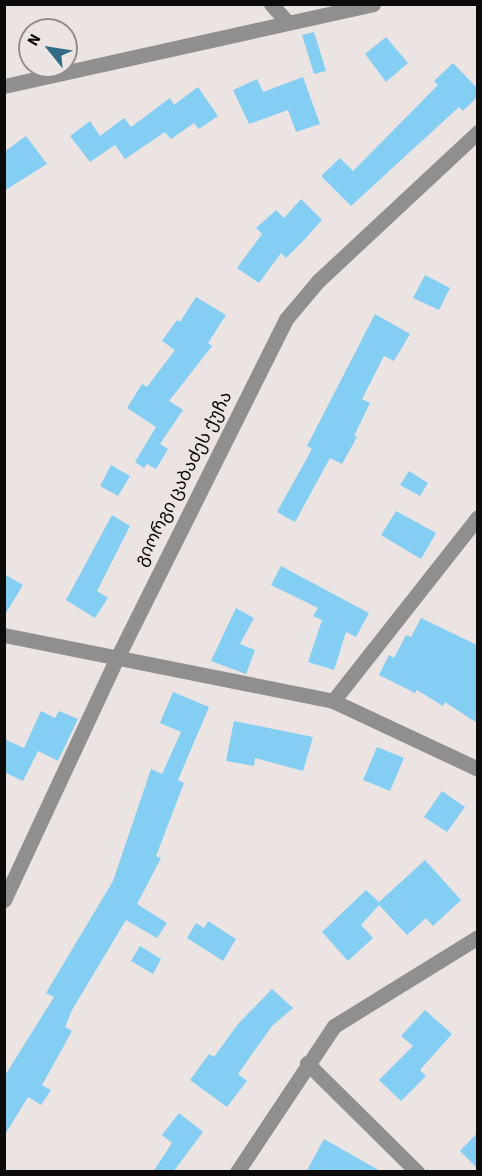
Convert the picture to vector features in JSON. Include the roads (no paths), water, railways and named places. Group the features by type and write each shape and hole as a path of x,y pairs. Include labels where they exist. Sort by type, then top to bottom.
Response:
{"street":[{"path":"271,4 287,22"},
{"path":"4,86 373,4"},
{"name":"გიორგი ცაბაძეს ქუჩა","path":"4,900 117,658 286,320 318,281 477,132"},
{"path":"333,701 477,517"},
{"path":"4,634 333,701 477,769"},
{"path":"237,1172 307,1063 334,1026 477,937"},
{"path":"307,1063 417,1172"}]}
